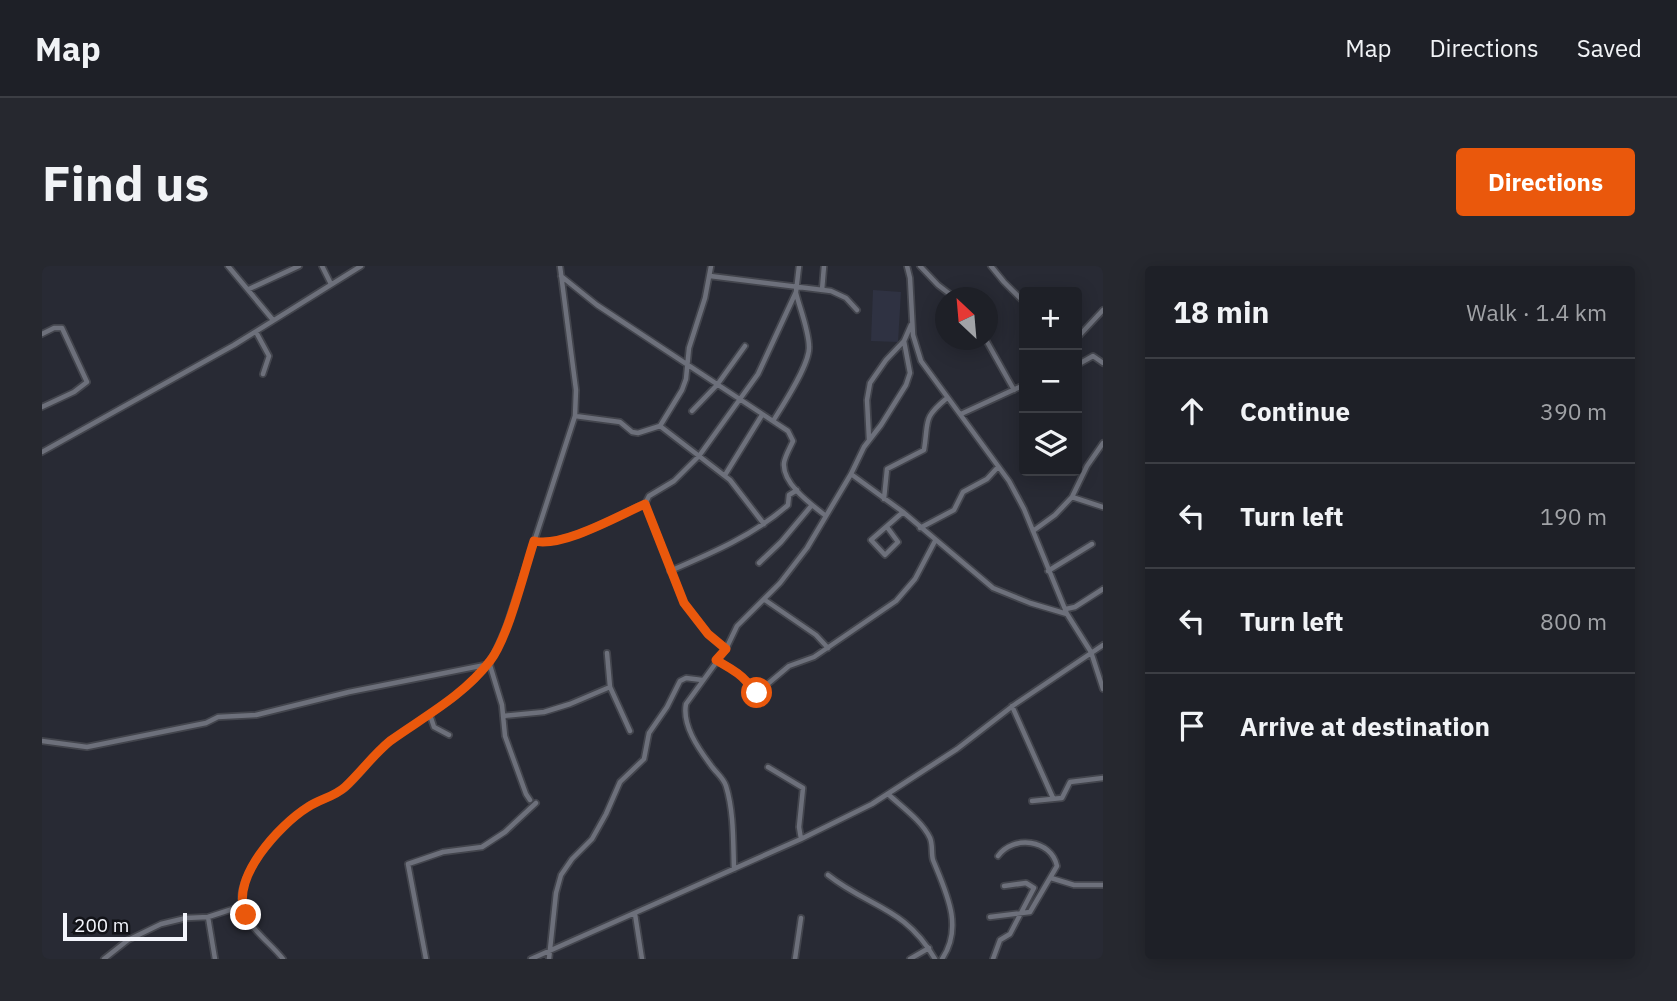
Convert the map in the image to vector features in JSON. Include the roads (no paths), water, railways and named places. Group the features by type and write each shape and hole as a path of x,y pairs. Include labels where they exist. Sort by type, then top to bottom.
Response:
{"street":[{"path":"228,266 273,320"},
{"path":"249,289 299,266"},
{"path":"322,266 331,284"},
{"path":"42,452 256,332 361,266"},
{"path":"283,959 276,949 260,936 242,906 245,881 264,847 306,808 325,801 346,787 376,753 461,691 488,663 507,625 575,416 576,390 560,266"},
{"path":"575,416 620,422 632,432 638,433 660,426 686,379 687,364 711,266"},
{"path":"773,421 800,374 809,352 797,289 799,266"},
{"path":"822,290 824,266"},
{"path":"920,266 941,287"},
{"path":"991,266 1019,297"},
{"path":"909,267 912,323 921,361 1009,481 1067,611 1091,652 1103,689"},
{"path":"561,276 597,305 717,385 741,398 791,436 793,441 784,460 784,469 792,484 826,516"},
{"path":"710,276 797,289 822,290 839,294 857,310"},
{"path":"534,541 566,538 645,504 649,496 674,481 699,457 758,373 797,289"},
{"path":"1082,333 1103,310"},
{"path":"869,440 867,400 870,383 904,341 912,323"},
{"path":"42,334 54,328 62,328 87,382 42,407"},
{"path":"256,332 269,356 262,374"},
{"path":"734,869 732,819 725,783 696,742 686,720 686,704 726,649 737,626 765,600 794,566 869,440 881,425 909,378 904,341"},
{"path":"692,411 717,385 745,346"},
{"path":"992,350 1014,390"},
{"path":"1082,362 1093,356 1103,363"},
{"path":"961,414 1019,388"},
{"path":"884,500 887,469 924,450 929,416 932,410 947,398"},
{"path":"725,475 762,415"},
{"path":"660,426 725,475 764,524"},
{"path":"1033,531 1055,515 1072,497 1087,466 1103,443"},
{"path":"920,528 954,510 964,492 987,479 998,467"},
{"path":"851,474 903,512 993,588 1021,601 1067,611 1103,589"},
{"path":"670,571 721,549 764,524 788,505 789,495 798,490"},
{"path":"1072,497 1103,507"},
{"path":"645,504 684,603 708,634 726,649"},
{"path":"759,563 812,505"},
{"path":"887,527 898,542 885,555 871,542 887,527 903,512"},
{"path":"716,660 746,680 750,689 756,693 789,666 810,659 896,601 915,579 935,541"},
{"path":"1048,570 1092,544"},
{"path":"765,600 816,635 828,648"},
{"path":"531,959 802,839 888,794 927,766 957,749 1012,706 1103,645"},
{"path":"607,653 610,687 630,731"},
{"path":"488,663 503,716 505,736 530,800"},
{"path":"42,741 80,747 99,745 206,723 218,717 256,715 349,692 488,663"},
{"path":"549,959 556,893 561,875 572,859 592,839 620,782 644,759 649,733 667,707 678,683 686,678 702,680"},
{"path":"503,716 544,712 570,705 610,687"},
{"path":"1012,706 1053,798"},
{"path":"430,715 434,727 449,735"},
{"path":"768,767 803,788 799,827 802,839"},
{"path":"1032,801 1064,797 1069,782 1103,778"},
{"path":"888,794 917,822 932,844 932,857 944,883 953,920 950,945 942,959"},
{"path":"426,959 408,863 443,852 482,847 497,839 536,803"},
{"path":"990,917 1030,912 1057,864 1052,854 1043,846 1023,842 1004,849 998,856"},
{"path":"828,875 899,916 914,929 935,959"},
{"path":"1051,878 1074,885 1103,885"},
{"path":"993,959 1000,940 1010,934 1033,886 1019,883 1004,886"},
{"path":"104,959 128,940 161,924 186,918 208,917 242,906"},
{"path":"635,914 642,959"},
{"path":"208,917 215,959"},
{"path":"795,959 802,918"},
{"path":"911,959 929,948"}]}
